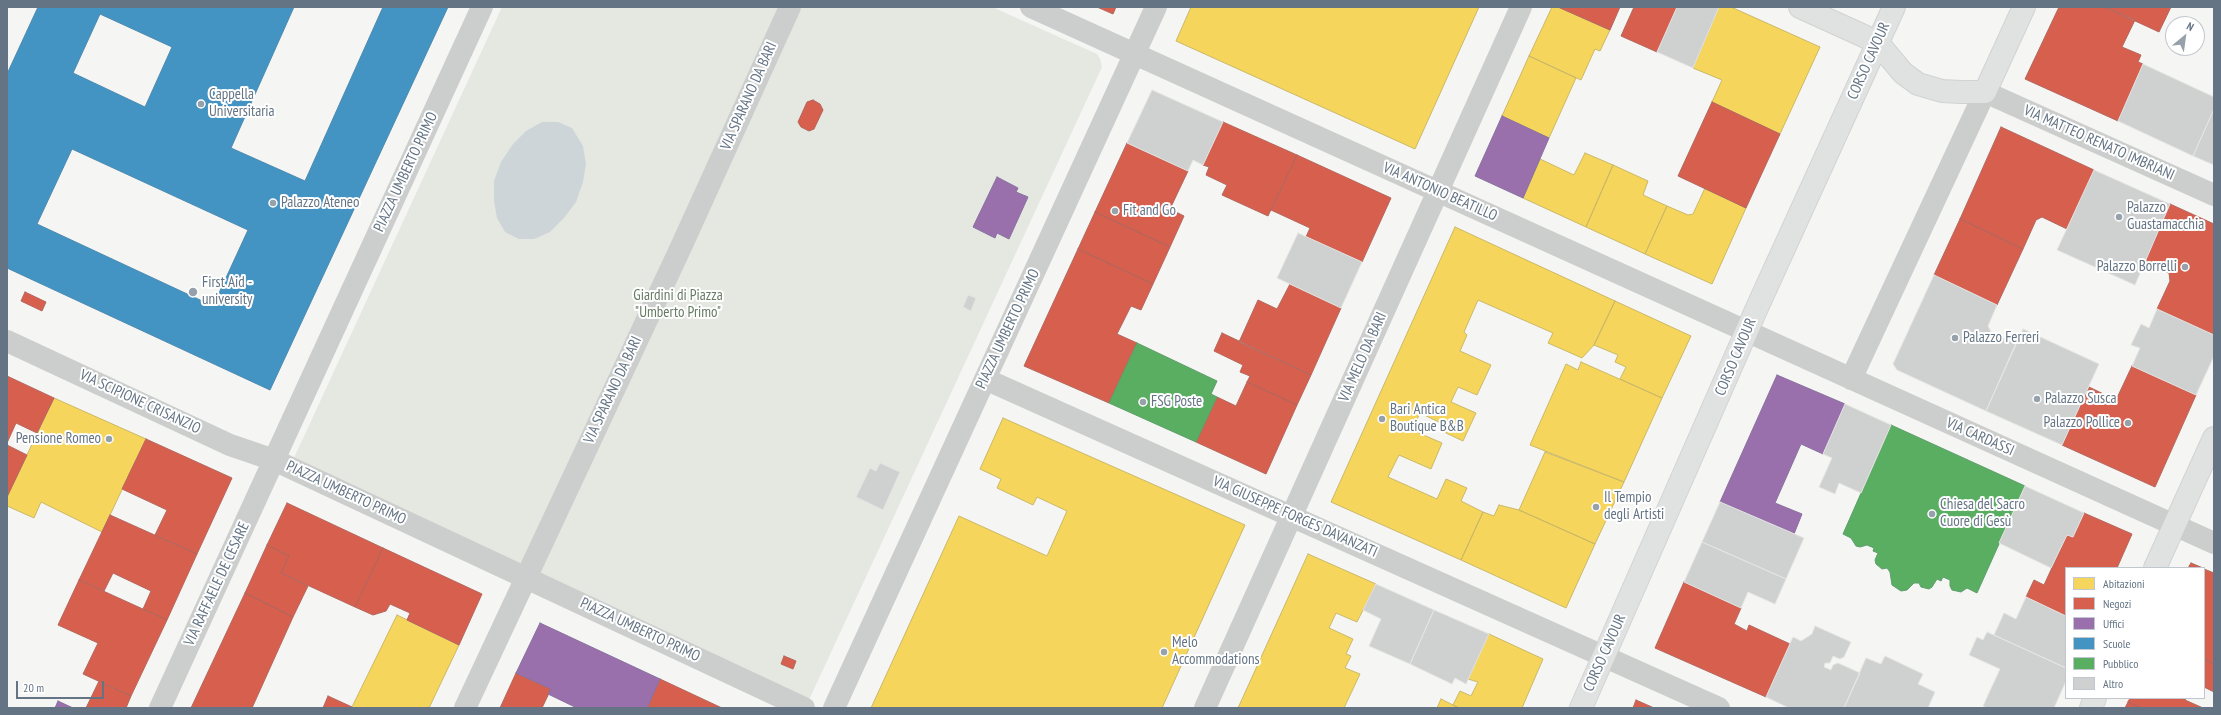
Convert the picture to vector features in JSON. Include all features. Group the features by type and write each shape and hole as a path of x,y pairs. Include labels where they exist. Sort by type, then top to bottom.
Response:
{"main road":[{"path":"1800,7 1878,42 1903,73 1918,84 1942,91 1985,92 2024,7"},
{"name":"CORSO CAVOUR","path":"1581,708 1746,331 1894,7"},
{"path":"2155,567 2214,438"}],"street":[{"name":"PIAZZA UMBERTO PRIMO","path":"482,7 274,460 804,708"},
{"name":"VIA SPARANO DA BARI","path":"465,708 681,247 790,7"},
{"path":"1031,7 1134,54"},
{"name":"PIAZZA UMBERTO PRIMO","path":"834,708 1156,7"},
{"name":"VIA MELO DA BARI","path":"1205,708 1521,7"},
{"name":"VIA ANTONIO BEATILLO","path":"1134,54 1746,331"},
{"path":"1851,379 1985,92"},
{"name":"VIA MATTEO RENATO IMBRIANI","path":"1985,92 2214,195"},
{"name":"VIA CARDASSI","path":"1746,331 2214,543"},
{"name":"VIA SCIPIONE CRISANZIO","path":"7,341 230,445 274,460"},
{"name":"VIA GIUSEPPE FORGES DAVANZATI","path":"985,379 1719,708"},
{"name":"VIA RAFFAELE DE CESARE","path":"160,708 274,460"}],"green space":[{"name":"Giardini di Piazza \"Umberto Primo\"","path":"502,7 992,7 1097,54 1100,59 1102,67 808,702 294,458"}],"shaded area":[{"path":"542,122 558,122 572,128 583,146 586,164 583,182 576,202 564,218 550,232 534,239 519,239 505,232 497,218 494,201 494,181 501,162 513,144 526,131"}],"building: Abitazioni":[{"path":"1191,7 1479,7 1415,149 1176,41"},
{"path":"1552,7 1558,7 1610,30 1600,51 1595,49 1581,80 1529,56"},
{"path":"1719,7 1731,7 1820,47 1780,134 1712,102 1722,80 1693,68"},
{"path":"1529,56 1576,78 1549,138 1502,116"},
{"path":"1585,153 1613,165 1586,227 1523,198 1540,159 1574,175"},
{"path":"1613,165 1648,181 1643,195 1667,206 1645,254 1586,227"},
{"path":"1705,188 1746,208 1712,284 1645,254 1667,206 1688,215 1693,214"},
{"path":"1455,227 1615,301 1594,345 1582,358 1548,343 1553,333 1478,300 1464,332 1467,335 1460,351 1491,365 1477,395 1458,387 1451,402 1476,413 1463,441 1446,433 1445,425 1420,413 1412,430 1442,443 1431,469 1399,455 1388,477 1437,499 1446,479 1467,488 1461,501 1483,512 1461,560 1331,502"},
{"path":"1615,301 1691,336 1662,398 1620,379 1626,367 1615,362 1618,355 1594,345"},
{"path":"1581,362 1662,398 1624,482 1530,445 1566,364 1578,370"},
{"path":"54,398 146,439 102,532 41,502 34,518 7,506 7,497"},
{"path":"1003,418 1245,525 1162,708 871,708 959,516 1047,556 1067,511 1037,497 1033,505 997,488 1001,479 980,469"},
{"path":"1545,452 1624,482 1595,544 1519,510"},
{"path":"1499,505 1519,510 1595,544 1566,608 1461,560 1483,512 1494,516"},
{"path":"1308,554 1376,584 1357,622 1336,613 1329,628 1353,639 1346,654 1351,656 1345,668 1360,674 1344,708 1238,708"},
{"path":"397,615 459,645 429,708 353,708 352,707"},
{"path":"1489,634 1543,659 1522,708 1459,708 1453,705 1460,691 1471,696 1478,682 1468,679"},
{"path":"1441,699 1459,708 1437,708"}],"building: Negozi":[{"path":"1097,7 1116,7 1113,14"},
{"path":"1558,7 1620,7 1610,30"},
{"path":"1634,7 1677,7 1657,52 1621,36"},
{"path":"2059,7 2105,7 2135,20 2122,47 2141,55 2138,62 2143,64 2118,121 2025,79"},
{"path":"2105,7 2171,7 2167,16 2165,16 2165,20 2159,32"},
{"path":"813,100 820,104 823,110 814,129 809,131 801,127 798,122 807,102"},
{"path":"1712,102 1780,134 1746,208 1678,176"},
{"path":"1223,122 1297,155 1268,216 1222,195 1227,185 1206,175 1209,167 1203,165"},
{"path":"2001,127 2094,170 2067,229 2042,217 2036,220 2023,249 1960,219"},
{"path":"1127,143 1188,171 1170,209 1184,216 1170,247 1095,212"},
{"path":"1297,155 1391,198 1362,262 1306,237 1310,228 1271,210"},
{"name":"Palazzo Borrelli","path":"2170,204 2214,224 2214,335 2157,309 2170,281 2169,273 2145,262"},
{"path":"1095,212 1170,247 1153,284 1078,249"},
{"path":"1960,219 2023,249 1997,305 1934,275"},
{"path":"1078,249 1153,284 1141,310 1131,306 1117,334 1137,343 1109,403 1024,366"},
{"path":"1290,284 1341,308 1311,375 1239,342 1258,300 1277,309"},
{"path":"25,292 46,302 42,311 21,301"},
{"path":"1222,333 1311,375 1297,405 1247,382 1250,376 1240,372 1243,365 1214,351"},
{"name":"Palazzo Pollice","path":"2132,366 2196,395 2155,487 2062,445 2089,387 2116,400"},
{"path":"7,376 54,398 37,433 16,423 7,443"},
{"path":"1247,382 1297,405 1266,474 1196,442 1217,397 1236,406"},
{"path":"146,439 232,478 197,554 155,535 167,510 122,489"},
{"path":"7,445 27,455 7,497"},
{"path":"287,503 383,548 355,607 281,573 289,556 267,545"},
{"path":"2084,513 2132,534 2117,567 2065,567 2065,616 2026,597 2034,580 2044,585 2067,535 2073,537"},
{"path":"110,515 197,554 167,620 143,609 151,591 113,573 104,591 79,580"},
{"path":"267,545 289,556 281,573 308,586 293,617 245,593"},
{"path":"383,548 482,594 459,645 407,620 410,613 390,604 386,611 373,615 355,607"},
{"path":"2191,563 2201,567 2189,567"},
{"path":"2205,569 2214,573 2214,664 2205,660"},
{"path":"79,580 167,620 131,696 83,674 98,643 58,625"},
{"path":"1684,582 1741,608 1734,624 1747,631 1749,625 1790,644 1766,697 1655,648"},
{"path":"245,593 293,617 252,708 191,708"},
{"path":"784,656 796,661 793,669 781,664"},
{"path":"2205,660 2214,664 2214,692 2205,688"},
{"path":"516,673 551,689 542,708 500,708"},
{"path":"660,679 722,708 647,708"},
{"path":"99,681 131,696 126,708 86,708"},
{"path":"328,696 352,707 353,708 323,708"},
{"path":"2130,699 2186,699 2203,708 2141,708 2128,702"},
{"path":"1636,700 1654,708 1633,708"},
{"path":"2128,702 2141,708 2125,708"}],"building: Uffici":[{"path":"1502,116 1549,138 1523,198 1475,176"},
{"path":"997,177 1018,188 1016,192 1028,197 1009,239 997,233 995,238 973,227"},
{"path":"1777,375 1845,404 1823,454 1801,444 1775,503 1802,514 1794,534 1720,502"},
{"path":"540,623 660,679 647,708 577,708 548,694 551,689 516,673"},
{"path":"58,701 73,708 55,708"}],"building: Scuole":[{"name":"Palazzo Ateneo","path":"38,7 294,7 231,148 305,181 383,7 448,7 270,390 7,268 7,74","holes":["100,14 172,47 145,107 73,73","72,149 248,230 213,306 37,224"]}],"building: Pubblico":[{"path":"1137,343 1217,381 1211,394 1217,397 1196,442 1109,403"},
{"name":"Chiesa del Sacro Cuore di Gesù","path":"1891,425 2025,486 1977,593 1967,588 1961,592 1952,590 1950,580 1943,577 1941,581 1937,579 1929,589 1921,587 1919,583 1914,583 1907,590 1901,591 1892,585 1890,572 1887,568 1882,569 1876,564 1875,560 1878,553 1873,551 1874,548 1867,545 1860,547 1856,546 1851,538 1843,534"}],"building: Altro":[{"path":"1677,7 1719,7 1693,68 1657,52"},
{"path":"2143,64 2214,97 2214,109 2193,156 2118,121"},
{"path":"1152,90 1223,122 1203,165 1193,160 1188,171 1127,143"},
{"path":"2214,109 2214,165 2193,156"},
{"name":"Palazzo Guastamacchia","path":"2094,170 2170,204 2135,285 2057,250"},
{"path":"1298,233 1362,262 1341,308 1277,278"},
{"name":"Palazzo Ferreri","path":"1934,275 1997,305 1988,326 1991,332 2016,343 1986,411 1897,370 1893,364"},
{"path":"968,295 976,298 971,311 963,307"},
{"path":"2157,309 2214,335 2214,356 2196,395 2132,366 2140,348 2131,345 2141,324 2149,328"},
{"name":"Palazzo Susca","path":"2023,329 2099,364 2062,445 1986,411"},
{"path":"1845,404 1891,425 1861,493 1839,483 1835,494 1819,487 1832,458 1823,454"},
{"path":"880,463 900,472 883,510 856,497 870,468 876,471"},
{"path":"2025,486 2084,513 2073,537 2067,535 2051,568 1999,543"},
{"path":"1720,502 1804,538 1786,579 1702,542"},
{"path":"1702,542 1786,579 1775,604 1748,592 1741,608 1684,582"},
{"path":"1376,584 1434,610 1410,664 1369,646 1381,619 1363,610"},
{"path":"2026,597 2065,616 2065,668 1994,635 2004,613 2016,619"},
{"path":"1434,610 1489,634 1466,684 1455,678 1452,684 1410,664"},
{"path":"1815,626 1851,642 1844,657 1840,659 1833,656 1830,663 1825,663 1824,667 1831,670 1833,665 1838,663 1860,673 1844,708 1789,708 1766,697 1793,637 1801,641 1812,634"},
{"path":"1987,632 2065,668 2065,683 2054,708 1987,708 1983,706 2000,669 1969,655 1977,637 1983,640"},
{"path":"1885,656 1923,674 1918,684 1935,692 1928,708 1844,708 1866,658 1881,664"}],"place":[{"name":"Cappella Universitaria","path":"201,104"},
{"name":"Palazzo Ateneo","path":"273,203"},
{"name":"Fit and Go","path":"1115,211"},
{"name":"Palazzo Guastamacchia","path":"2119,217"},
{"name":"Palazzo Borrelli","path":"2185,267"},
{"name":"First Aid - university","path":"193,292"},
{"name":"Palazzo Ferreri","path":"1955,338"},
{"name":"Palazzo Susca","path":"2037,399"},
{"name":"FSG Poste","path":"1143,402"},
{"name":"Bari Antica Boutique B&B","path":"1382,419"},
{"name":"Palazzo Pollice","path":"2128,423"},
{"name":"Pensione Romeo","path":"109,439"},
{"name":"Il Tempio degli Artisti","path":"1596,507"},
{"name":"Chiesa del Sacro Cuore di Gesù","path":"1932,514"},
{"name":"Melo Accommodations","path":"1164,652"}]}
